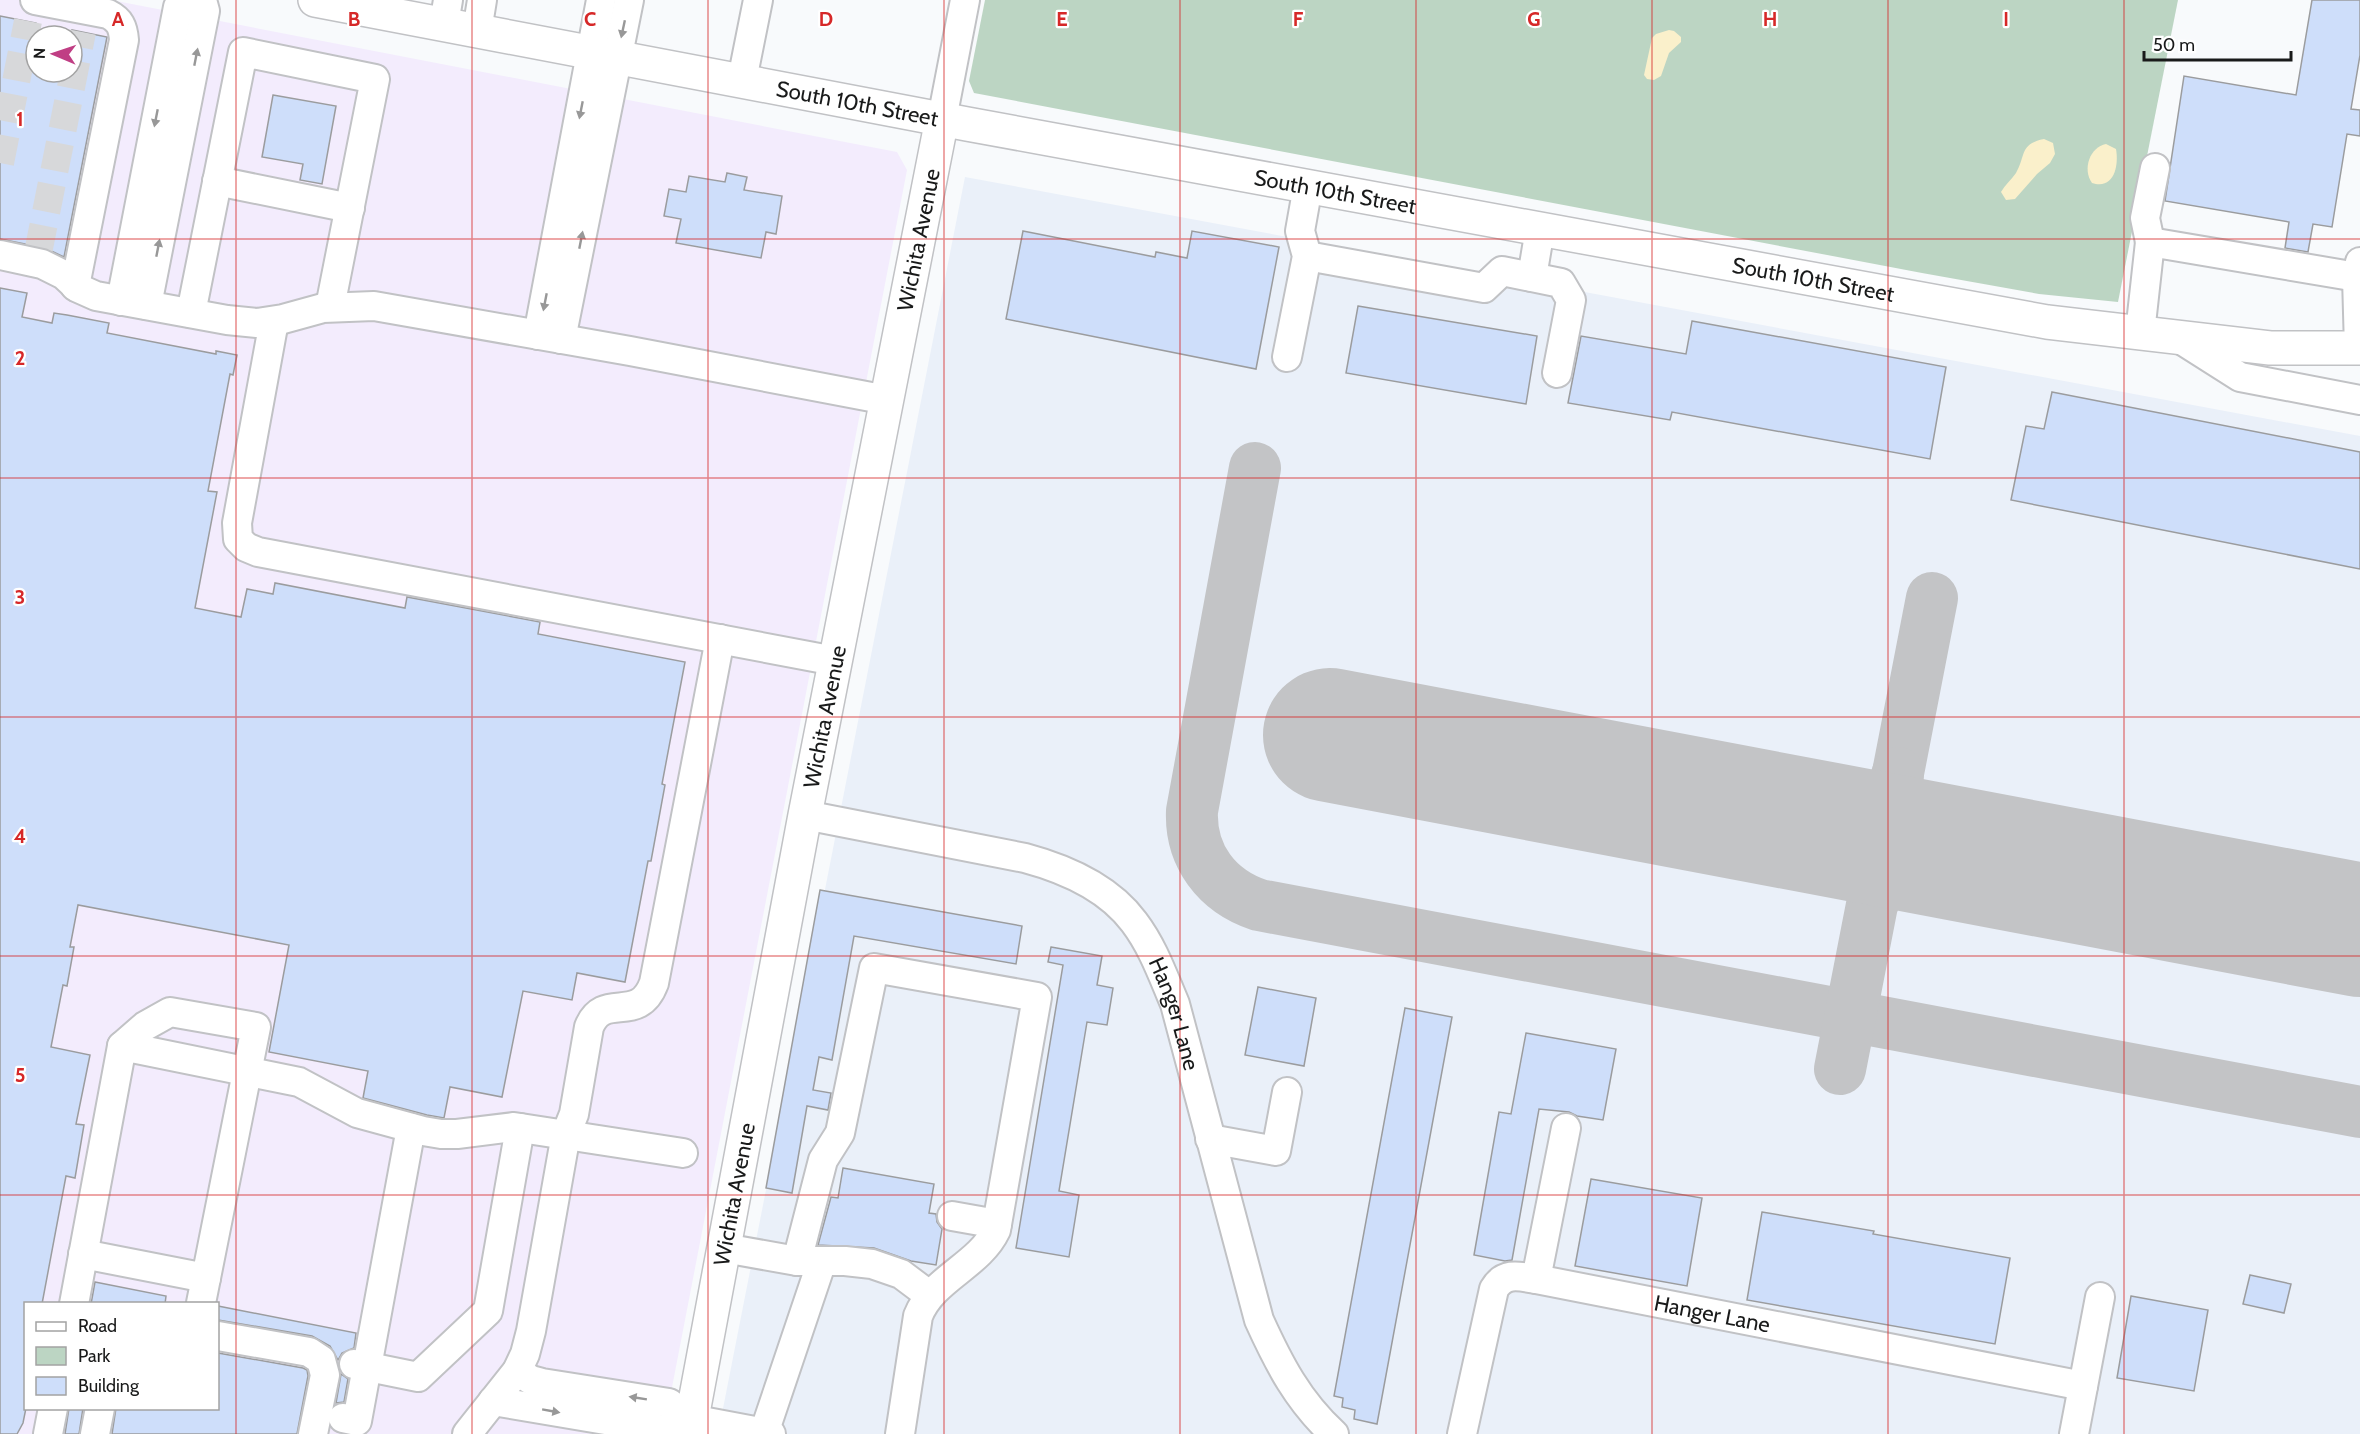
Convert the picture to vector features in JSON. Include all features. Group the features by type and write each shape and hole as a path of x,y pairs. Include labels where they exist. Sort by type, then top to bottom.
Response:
{"main road":[{"name":"South 10th Street","path":"315,0 479,15 605,55 2047,322 2270,348 2359,348"},
{"name":"Wichita Avenue","path":"690,1426 805,815 942,119"}],"street":[{"path":"35,0 108,14 118,19 123,30 124,40 75,286"},
{"path":"134,303 178,7 182,0"},
{"path":"134,303 205,10 202,0"},
{"path":"601,0 605,55"},
{"path":"550,337 605,55 629,0"},
{"path":"742,80 758,0"},
{"name":"Wichita Avenue","path":"942,119 965,0"},
{"path":"191,313 243,52 375,79 330,307"},
{"path":"2140,333 2150,242 2145,218 2155,168"},
{"path":"217,181 350,207"},
{"path":"1287,357 1307,256 1300,231 1308,186"},
{"path":"1532,277 1540,229"},
{"path":"2150,242 2359,272 2359,348"},
{"path":"0,255 42,264 64,275 75,286 96,296 191,313 257,323 330,307 374,306 887,400"},
{"path":"1307,256 1484,288 1502,271 1561,283 1570,300 1557,373"},
{"path":"274,321 237,523 238,539 246,547 258,552 835,661"},
{"path":"2177,337 2240,377 2360,400"},
{"path":"467,1434 517,1371 525,1354 566,1134 574,1114 589,1027 593,1018 605,1009 636,1005 650,993 654,983 720,639"},
{"name":"Hanger Lane","path":"805,815 1026,858 1060,867 1099,889 1134,921 1156,958 1175,1004 1259,1320 1281,1369 1314,1416 1334,1434"},
{"path":"493,1401 665,1430 690,1426 767,1433 809,1261 822,1160 840,1133 874,968 1037,997 997,1224 986,1247 929,1295 918,1316 900,1434"},
{"path":"74,1302 83,1254 122,1046 145,1026 170,1012 256,1028 204,1290 83,1254"},
{"path":"122,1046 299,1082 357,1113 441,1134 498,1127 520,1128 683,1153"},
{"path":"1210,1139 1276,1151 1287,1092"},
{"path":"343,1418 357,1421 360,1366 411,1128"},
{"path":"360,1366 418,1377 488,1311 520,1128"},
{"path":"1536,1279 1566,1128"},
{"path":"952,1216 997,1224"},
{"path":"724,1248 809,1261 872,1264 901,1274 929,1295"},
{"name":"Hanger Lane","path":"1462,1434 1494,1288 1504,1277 1518,1276 1536,1279 2083,1386"},
{"path":"2074,1434 2100,1297"},
{"path":"219,1336 309,1352 321,1360 325,1375 313,1434"},
{"path":"517,1371 531,1380 542,1383 669,1403 690,1426"},
{"path":"95,1434 100,1410"}],"shaded area":[{"path":"0,0 111,0 897,152 907,170 663,1434 0,1434"},
{"path":"965,177 2360,436 2360,1434 718,1434"}],"green space":[{"path":"985,0 2178,0 2118,302 2039,294 1922,273 974,93 969,81"}],"sand":[{"path":"1669,30 1681,37 1681,42 1669,53 1661,76 1654,80 1647,79 1644,75 1652,38 1656,34"},
{"path":"2044,139 2053,143 2055,154 2050,163 2015,199 2006,200 2001,192 2016,173 2024,151 2030,144"},
{"path":"2106,144 2116,149 2116,169 2110,180 2105,183 2092,183 2088,171 2089,159 2096,149"}],"building":[{"path":"2312,0 2360,0 2360,55 2351,109 2360,110 2360,136 2347,134 2332,227 2313,224 2308,252 2285,248 2289,222 2165,201 2184,76 2296,95"},
{"path":"0,16 36,23 24,24 24,84 84,84 84,32 107,37 64,257 45,248 0,239"},
{"path":"273,95 336,106 322,184 300,180 303,164 262,157"},
{"path":"727,173 747,177 744,190 782,196 776,234 766,232 761,258 676,243 681,219 664,216 669,189 686,192 689,176 725,182"},
{"path":"1023,231 1155,257 1156,252 1187,258 1192,231 1279,247 1256,369 1006,319"},
{"path":"0,288 27,293 22,317 52,323 54,313 67,315 109,323 107,333 216,354 216,351 237,355 233,375 230,374 208,491 217,492 195,608 241,617 247,589 273,594 275,583 405,608 407,597 540,622 538,634 685,662 662,784 665,785 651,861 648,861 625,982 577,973 572,1000 523,991 502,1097 450,1087 444,1118 363,1098 368,1071 269,1052 289,945 78,905 70,947 74,947 67,986 63,985 51,1047 90,1055 76,1124 84,1125 75,1178 66,1176 42,1302 24,1302 26,1410 23,1423 17,1434 0,1434"},
{"path":"1358,306 1537,336 1526,404 1346,373"},
{"path":"1692,321 1946,367 1930,459 1672,412 1670,420 1568,403 1581,336 1686,354"},
{"path":"2052,392 2360,452 2360,569 2011,500 2026,426 2044,429"},
{"path":"820,890 1022,926 1016,964 854,936 832,1060 819,1057 813,1090 831,1093 828,1110 807,1106 792,1193 766,1188"},
{"path":"1051,947 1102,956 1097,985 1113,988 1107,1025 1087,1022 1059,1191 1079,1195 1069,1257 1016,1248 1063,965 1048,962"},
{"path":"1258,987 1316,998 1304,1066 1245,1055"},
{"path":"1405,1008 1452,1017 1377,1424 1354,1419 1355,1410 1342,1407 1343,1398 1334,1396"},
{"path":"1526,1033 1616,1049 1603,1120 1577,1116 1569,1112 1539,1109 1512,1260 1505,1261 1474,1255 1499,1112 1511,1114"},
{"path":"843,1168 934,1184 929,1213 936,1214 937,1222 942,1229 936,1265 911,1261 874,1248 818,1245 831,1197 838,1198"},
{"path":"1591,1179 1702,1198 1687,1286 1575,1266"},
{"path":"1762,1212 2010,1258 1995,1344 1747,1300"},
{"path":"2250,1275 2291,1284 2284,1313 2243,1304"},
{"path":"95,1282 166,1296 165,1302 91,1302"},
{"path":"2131,1296 2208,1310 2194,1391 2117,1378"},
{"path":"219,1306 356,1333 354,1348 342,1353 338,1360 330,1346 312,1336 219,1320"},
{"path":"219,1353 307,1370 308,1376 297,1434 112,1434 116,1410 219,1410"},
{"path":"341,1374 348,1379 344,1402 336,1403"},
{"path":"69,1410 83,1410 79,1434 65,1434"}],"taxiway":[{"path":"1255,468 1192,811 1196,843 1201,857 1219,881 1244,899 1259,905 2360,1112"},
{"path":"1932,598 1898,773 1898,789 1900,803 1912,825 1932,841 1958,854"},
{"path":"1812,826 1842,823 1866,816 1885,800 1898,773"},
{"path":"1840,1069 1872,905 1879,891 1886,879 1905,864 1929,857 1958,854"}],"runway":[{"path":"1330,735 2360,930"}],"tunnel":[{"path":"0,163 28,21"},
{"path":"38,253 72,84"}]}
